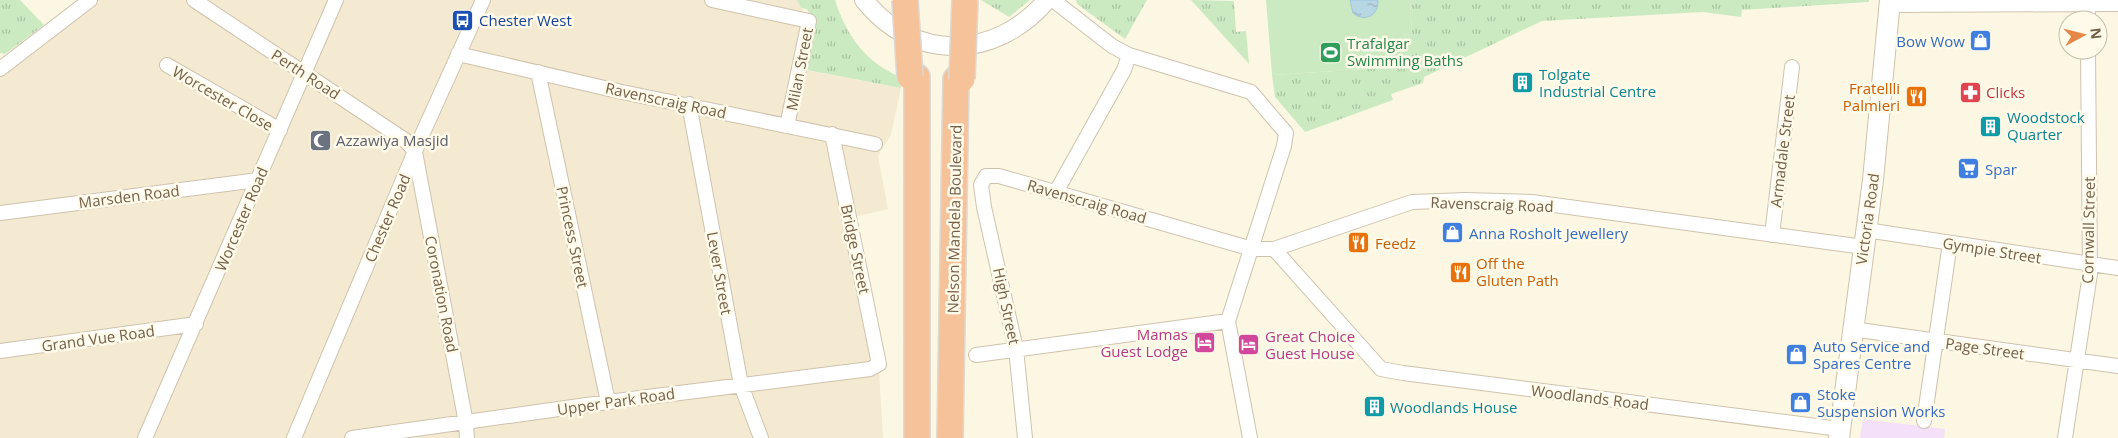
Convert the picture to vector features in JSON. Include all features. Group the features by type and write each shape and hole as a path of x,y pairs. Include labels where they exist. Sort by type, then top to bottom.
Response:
{"highway":[{"path":"905,0 914,77 917,140 918,438"},
{"path":"914,77 918,0"},
{"name":"Nelson Mandela Boulevard","path":"950,438 955,156 959,79 957,0"},
{"path":"959,79 965,0"}],"main road":[{"name":"Victoria Road","path":"1839,434 1883,91 1890,3"}],"street":[{"path":"0,69 90,0"},
{"name":"Perth Road","path":"194,0 405,140 415,151"},
{"name":"Worcester Road","path":"145,438 336,0"},
{"name":"Chester Road","path":"294,438 415,151 482,0"},
{"name":"Milan Street","path":"712,0 809,21 787,126"},
{"path":"864,0 874,12 902,33 916,41 946,47 978,44 1012,32 1033,17 1046,0"},
{"path":"1053,0 1112,46 1129,54 1251,92 1285,130 1287,136 1228,322 1250,438"},
{"path":"1890,3 2118,4"},
{"path":"2088,5 2088,10"},
{"name":"Ravenscraig Road","path":"458,54 875,144"},
{"path":"1056,192 1124,70 1129,54"},
{"name":"Cornwall Street","path":"2065,438 2090,265 2088,60"},
{"name":"Worcester Close","path":"167,65 280,130"},
{"name":"Armadale Street","path":"1772,235 1792,67"},
{"name":"Princess Street","path":"538,72 608,402"},
{"name":"Lever Street","path":"689,104 740,385 761,438"},
{"name":"Bridge Street","path":"832,134 879,364"},
{"name":"Coronation Road","path":"415,151 466,422 466,438"},
{"name":"Ravenscraig Road","path":"986,176 999,176 1252,249 1274,249 1412,202 1466,200 1532,202 1772,235 1865,238"},
{"name":"High Street","path":"986,176 981,186 984,207 1016,348 1025,438"},
{"name":"Marsden Road","path":"0,213 258,180"},
{"name":"Gympie Street","path":"1865,238 1950,243 2118,268"},
{"path":"1924,421 1934,341 1950,243"},
{"name":"Woodlands Road","path":"1274,249 1381,369 1839,434"},
{"path":"976,355 1016,348 1228,322"},
{"name":"Grand Vue Road","path":"0,351 196,324"},
{"name":"Page Street","path":"1852,329 2118,366"},
{"name":"Upper Park Road","path":"352,438 608,402 870,369 879,364"}],"shaded area":[{"path":"90,0 797,0 809,21 799,69 901,88 891,135 878,156 888,209 850,218 878,353 883,438 0,438 0,69"},
{"path":"1863,419 1945,429 1944,438 1860,438"}],"green space":[{"path":"0,0 20,0 44,25 5,54 0,53"},
{"path":"797,0 835,0 845,24 858,45 875,63 898,76 901,88 807,70 816,27 807,9 801,8"},
{"path":"981,0 1030,0 1009,17"},
{"path":"1076,0 1147,0 1125,39 1077,4"},
{"path":"1191,0 1234,1 1236,32 1246,31 1249,64"},
{"name":"Trafalgar Swimming Baths","path":"1266,0 1410,0 1412,34 1402,36 1382,68 1272,75"},
{"path":"1410,0 1869,0 1869,2 1742,10 1741,17 1703,12 1542,21 1424,77 1423,83 1391,94 1393,100 1305,132 1275,97 1272,75 1382,68 1402,36 1412,34"}],"water":[{"path":"1350,0 1378,0 1378,5 1370,16 1362,17 1353,13"}],"place":[{"name":"Chester West","path":"463,20"},
{"name":"Bow Wow","path":"1981,41"},
{"name":"Trafalgar Swimming Baths","path":"1331,52"},
{"name":"Tolgate Industrial Centre","path":"1523,83"},
{"name":"Clicks","path":"1970,92"},
{"name":"Fratellli Palmieri","path":"1916,97"},
{"name":"Woodstock Quarter","path":"1991,126"},
{"name":"Azzawiya Masjid","path":"320,140"},
{"name":"Spar","path":"1969,169"},
{"name":"Anna Rosholt Jewellery","path":"1453,233"},
{"name":"Feedz","path":"1359,243"},
{"name":"Off the Gluten Path","path":"1460,272"},
{"name":"Mamas Guest Lodge","path":"1204,343"},
{"name":"Great Choice Guest House","path":"1249,345"},
{"name":"Auto Service and Spares Centre","path":"1797,355"},
{"name":"Stoke Suspension Works","path":"1801,403"},
{"name":"Woodlands House","path":"1374,407"}]}
